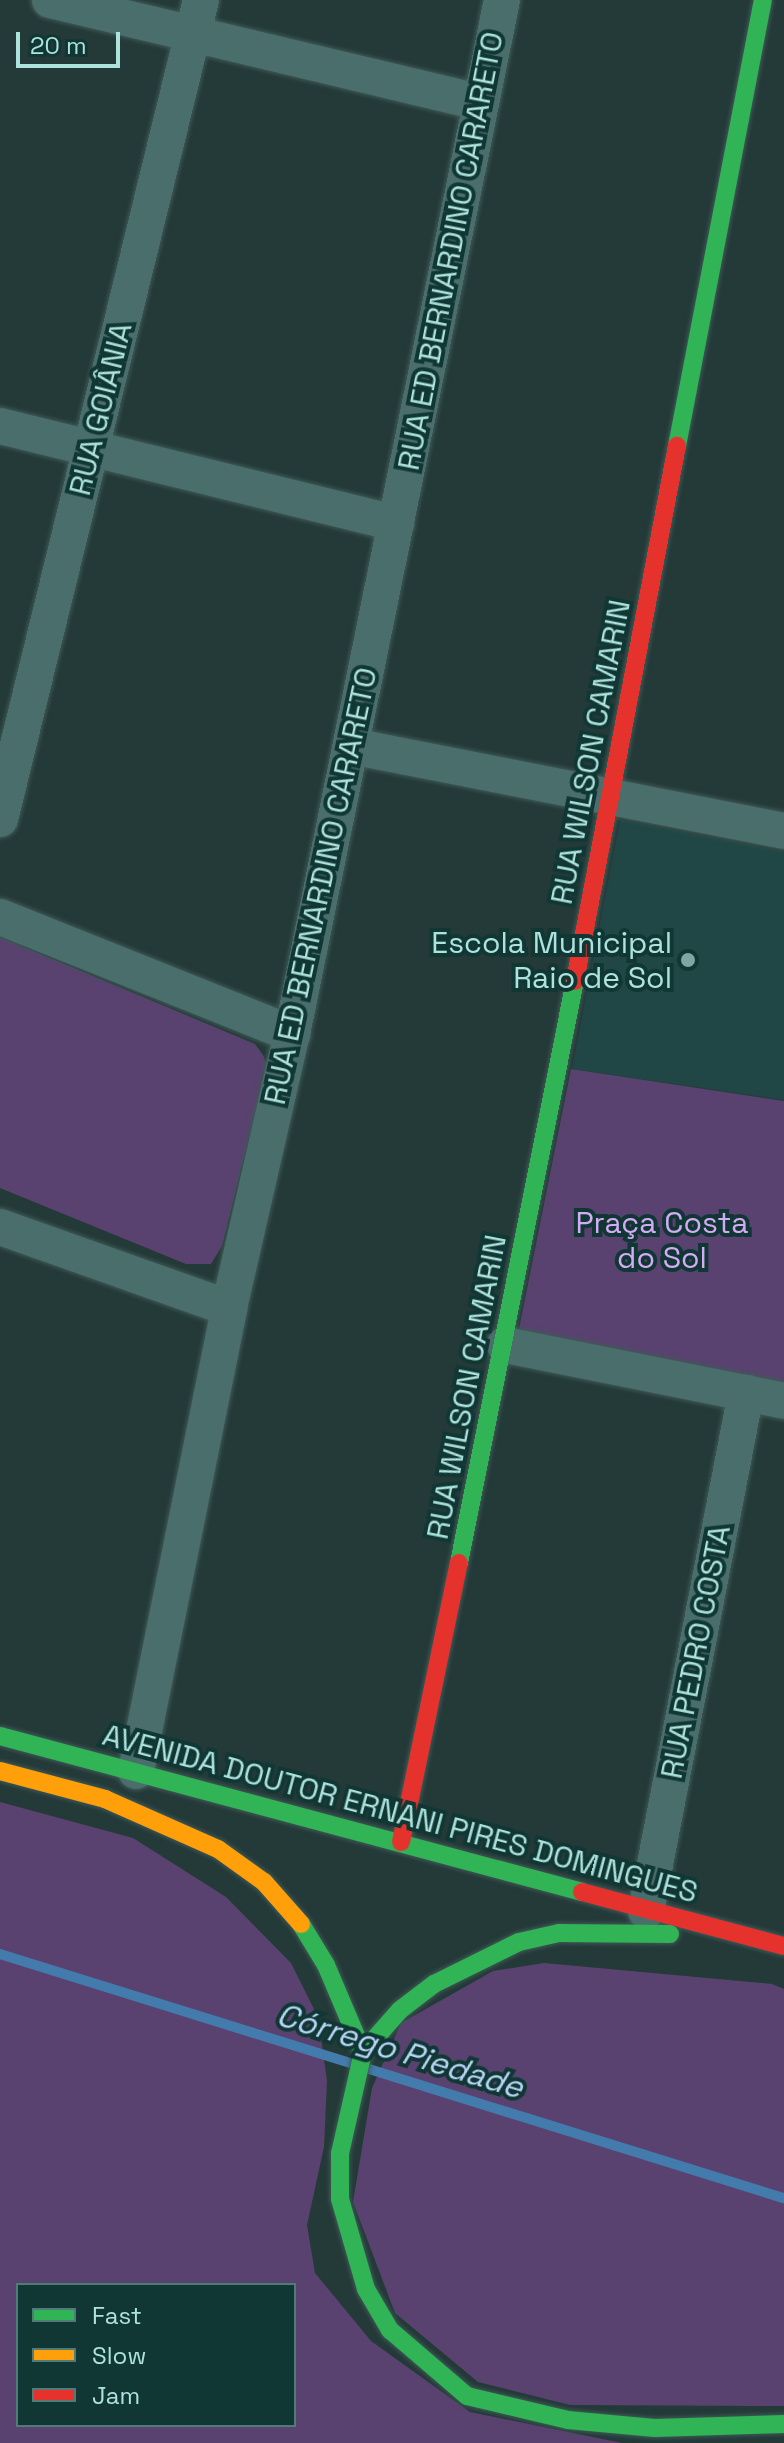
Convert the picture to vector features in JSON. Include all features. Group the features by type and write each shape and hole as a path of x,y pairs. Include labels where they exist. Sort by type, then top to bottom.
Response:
{"main road":[{"name":"RUA WILSON CAMARIN","path":"401,1842 505,1345 763,0"},
{"name":"AVENIDA DOUTOR ERNANI PIRES DOMINGUES","path":"0,1736 778,1944"},
{"name":"AVENIDA DOUTOR ERNANI PIRES DOMINGUES","path":"0,1771 105,1799 166,1823 218,1849 264,1882 299,1920 326,1965 362,2057"},
{"path":"778,1944 644,1932 559,1933 519,1942 434,1984 400,2010 362,2057 340,2153 340,2199 366,2289 390,2330 467,2396 553,2418 655,2428 784,2424"}],"street":[{"path":"50,0 197,17 481,103"},
{"name":"RUA ED BERNARDINO CARARETO","path":"136,1771 229,1308 292,1034 502,0"},
{"name":"RUA GOIÂNIA","path":"0,819 197,17"},
{"path":"0,426 396,523"},
{"path":"351,746 784,831"},
{"path":"0,917 292,1034"},
{"path":"0,1227 229,1308"},
{"path":"505,1345 784,1401"},
{"name":"RUA PEDRO COSTA","path":"646,1911 746,1393"}],"shaded area":[{"name":"Escola Municipal Raio de Sol","path":"620,820 784,852 784,1100 572,1069"}],"green space":[{"path":"0,937 255,1044 263,1055 267,1065 222,1246 211,1264 186,1264 0,1188"},
{"name":"Praça Costa do Sol","path":"571,1069 784,1101 784,1394 517,1339"},
{"path":"0,1802 133,1838 226,1897 291,1963 318,2017 327,2081 324,2147 307,2225 315,2273 371,2341 470,2412 622,2443 0,2443"},
{"path":"544,1963 772,1984 784,1989 784,2406 570,2405 478,2382 395,2313 353,2202 372,2088 401,2023 493,1971"}],"waterway":[{"name":"Córrego Piedade","path":"0,1954 349,2063"},
{"name":"Córrego Piedade","path":"369,2069 784,2198"}],"traffic: fast":[{"path":"677,446 763,0"},
{"path":"459,1563 575,981"},
{"path":"0,1736 582,1892"},
{"path":"301,1924 326,1965 363,2052 340,2153 340,2199 366,2289 390,2330 467,2396 568,2420 655,2428 784,2424"},
{"path":"363,2052 400,2010 434,1984 519,1942 559,1933 670,1934"}],"traffic: slow":[{"path":"0,1771 105,1799 218,1849 264,1882 301,1924"}],"traffic: jam":[{"path":"575,981 677,446"},
{"path":"401,1842 459,1563"},
{"path":"582,1892 784,1946"}],"place":[{"name":"Escola Municipal Raio de Sol","path":"688,960"}]}
